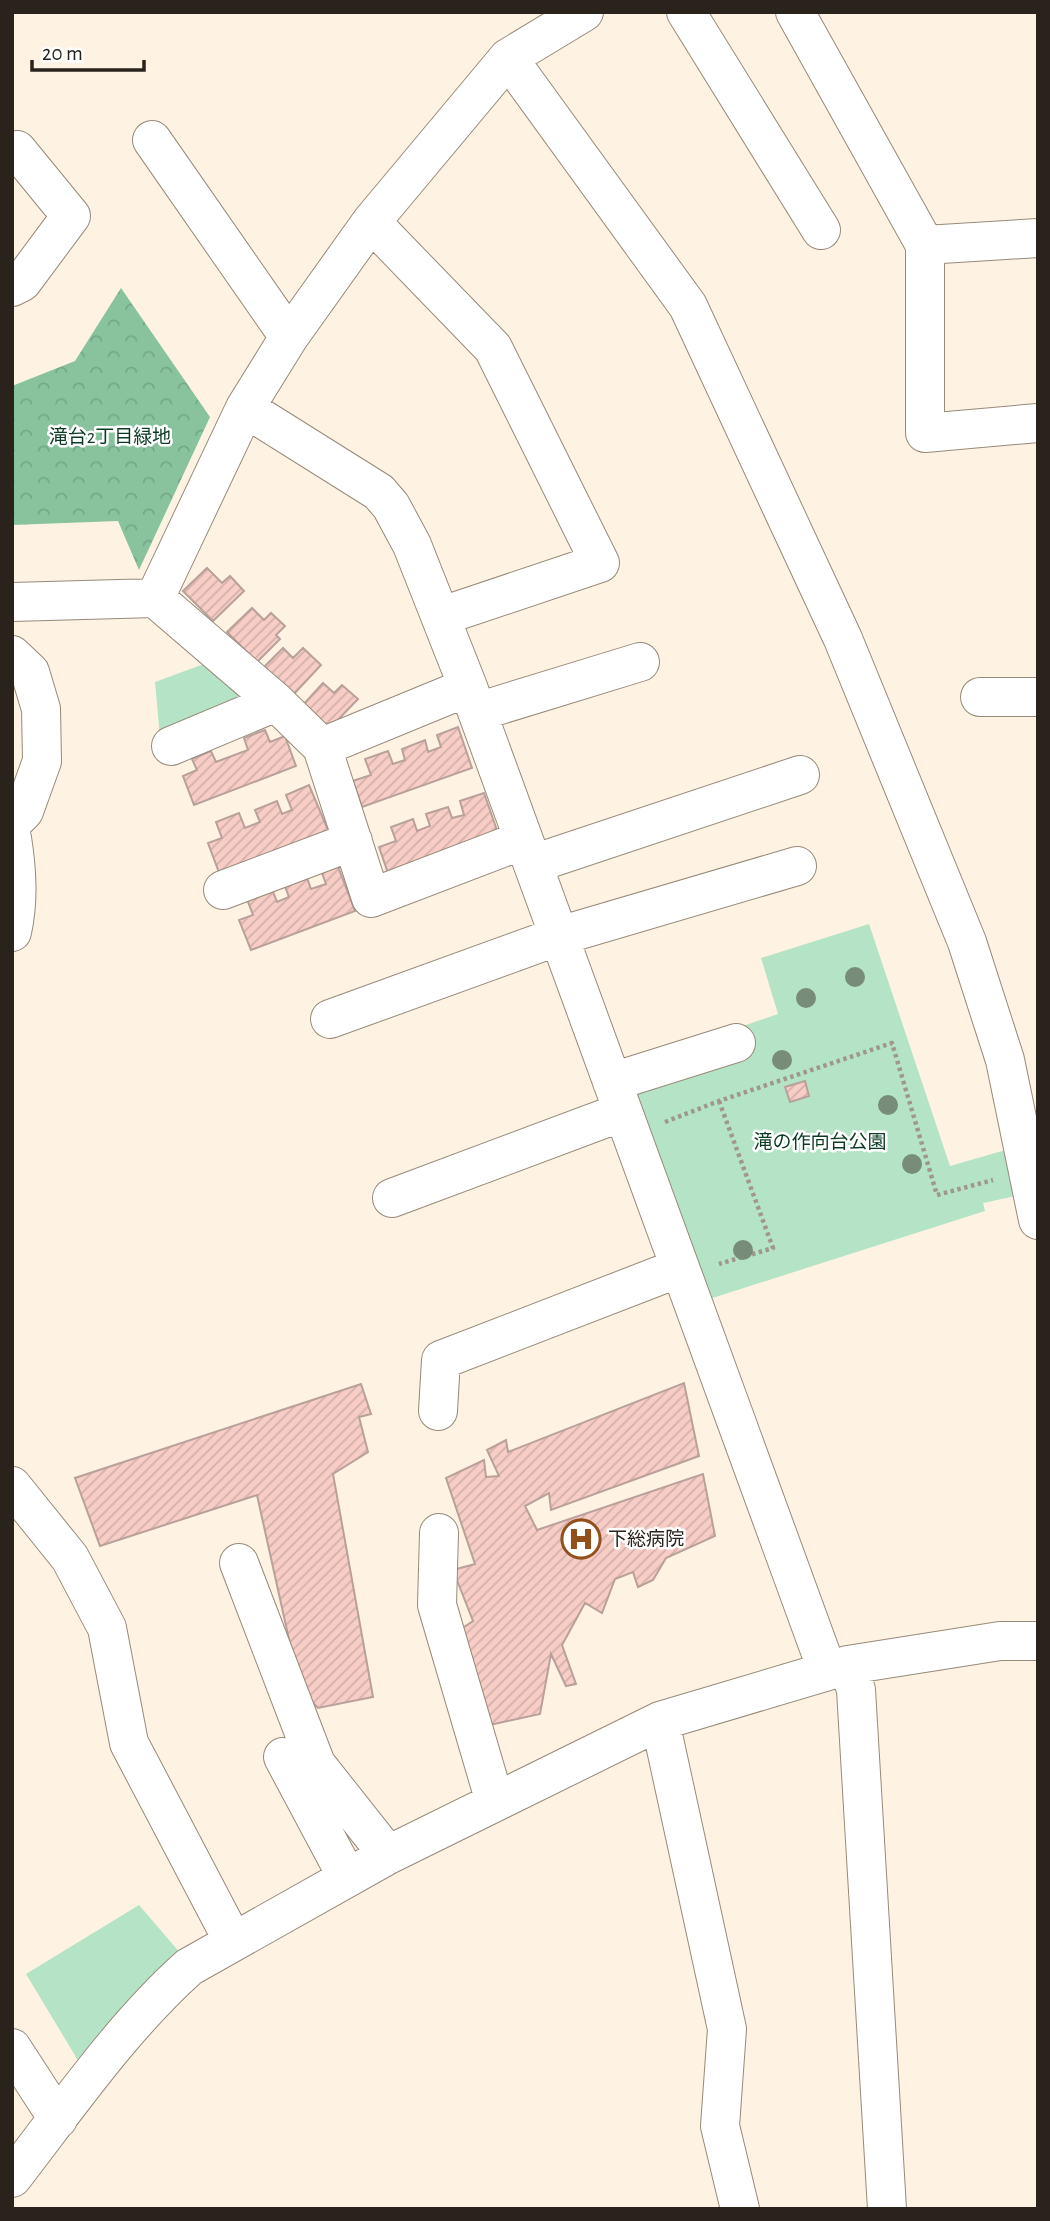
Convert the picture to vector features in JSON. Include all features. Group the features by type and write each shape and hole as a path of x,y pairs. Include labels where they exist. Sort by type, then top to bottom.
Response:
{"street":[{"path":"155,598 245,408 289,337 371,222 508,58 584,12"},
{"path":"686,12 821,230"},
{"path":"795,12 925,245 925,433 1038,423"},
{"path":"508,58 688,306 843,639 967,942 1005,1060 1034,1199"},
{"path":"152,140 289,337"},
{"path":"12,287 22,282 71,216 17,150"},
{"path":"371,222 493,348 600,563 442,616"},
{"path":"925,245 1038,237"},
{"path":"245,408 379,492 391,506 412,545 442,616 681,1272 837,1668 856,1690 887,2209"},
{"path":"12,602 155,598 276,702 322,747 371,898 800,775"},
{"path":"12,655 30,671 41,709 42,761 24,811 12,823"},
{"path":"322,747 472,699 640,662"},
{"path":"980,696 1038,697"},
{"path":"171,746 276,702"},
{"path":"12,838 17,908 12,932"},
{"path":"223,890 353,841"},
{"path":"330,1019 559,936 797,866"},
{"path":"392,1198 622,1109 736,1043"},
{"path":"438,1411 441,1360 681,1272"},
{"path":"12,1486 70,1558 107,1628 129,1743 233,1941"},
{"path":"439,1533 437,1605 495,1802"},
{"path":"239,1563 316,1763 388,1855"},
{"path":"12,2178 164,1990 189,1967 388,1855 660,1721 837,1668 1000,1642 1038,1640"},
{"path":"660,1721 727,2029 720,2126 740,2209"},
{"path":"283,1757 348,1877"},
{"path":"12,2048 58,2119"}],"path":[{"path":"622,1109 719,1101 892,1043 937,1195 1034,1199"},
{"path":"681,1272 773,1248 719,1101"}],"green space":[{"name":"滝台2丁目緑地","path":"121,288 210,417 139,570 118,521 12,525 12,386 75,361"},
{"path":"212,661 248,695 160,737 155,682"},
{"name":"滝の作向台公園","path":"869,924 950,1166 1009,1149 1020,1195 983,1203 985,1211 703,1301 630,1102 636,1088 740,1027 778,1014 761,958"},
{"path":"139,1905 182,1955 79,2062 26,1974"}],"building":[{"path":"207,568 222,583 230,576 244,591 213,621 183,591"},
{"path":"252,608 264,620 271,613 285,626 276,635 280,639 257,662 227,632"},
{"path":"283,648 293,658 303,648 321,665 292,696 263,668"},
{"path":"323,683 334,693 342,685 358,699 329,729 303,705"},
{"path":"458,727 472,768 362,807 353,781 371,775 365,759 388,751 393,764 405,760 402,749 425,740 428,752 441,747 437,735"},
{"path":"265,730 270,742 285,736 296,766 194,805 183,776 197,770 192,759 211,751 216,762 248,750 244,738"},
{"path":"309,785 328,830 220,875 208,843 222,838 216,822 239,813 245,828 260,822 255,810 277,801 282,814 292,810 286,795"},
{"path":"484,793 499,836 388,873 379,847 396,841 391,827 413,819 417,831 430,826 426,814 448,807 452,818 464,815 460,801"},
{"path":"337,864 355,911 251,950 239,920 253,915 247,899 272,889 277,902 289,897 284,884 306,875 311,889 326,884 321,870"},
{"path":"805,1081 809,1096 790,1102 785,1087"},
{"path":"684,1383 699,1456 551,1510 549,1493 525,1506 537,1530 703,1474 715,1536 666,1558 653,1580 638,1587 633,1572 615,1579 602,1613 585,1603 562,1645 576,1684 566,1686 551,1654 540,1714 485,1726 461,1629 473,1621 453,1570 475,1564 446,1478 484,1460 486,1477 499,1476 487,1450 506,1440 508,1452"},
{"path":"361,1384 371,1414 359,1417 368,1452 333,1474 373,1697 318,1708 300,1689 257,1495 100,1546 75,1478"}],"place":[{"name":"下総病院","path":"581,1539"}]}
